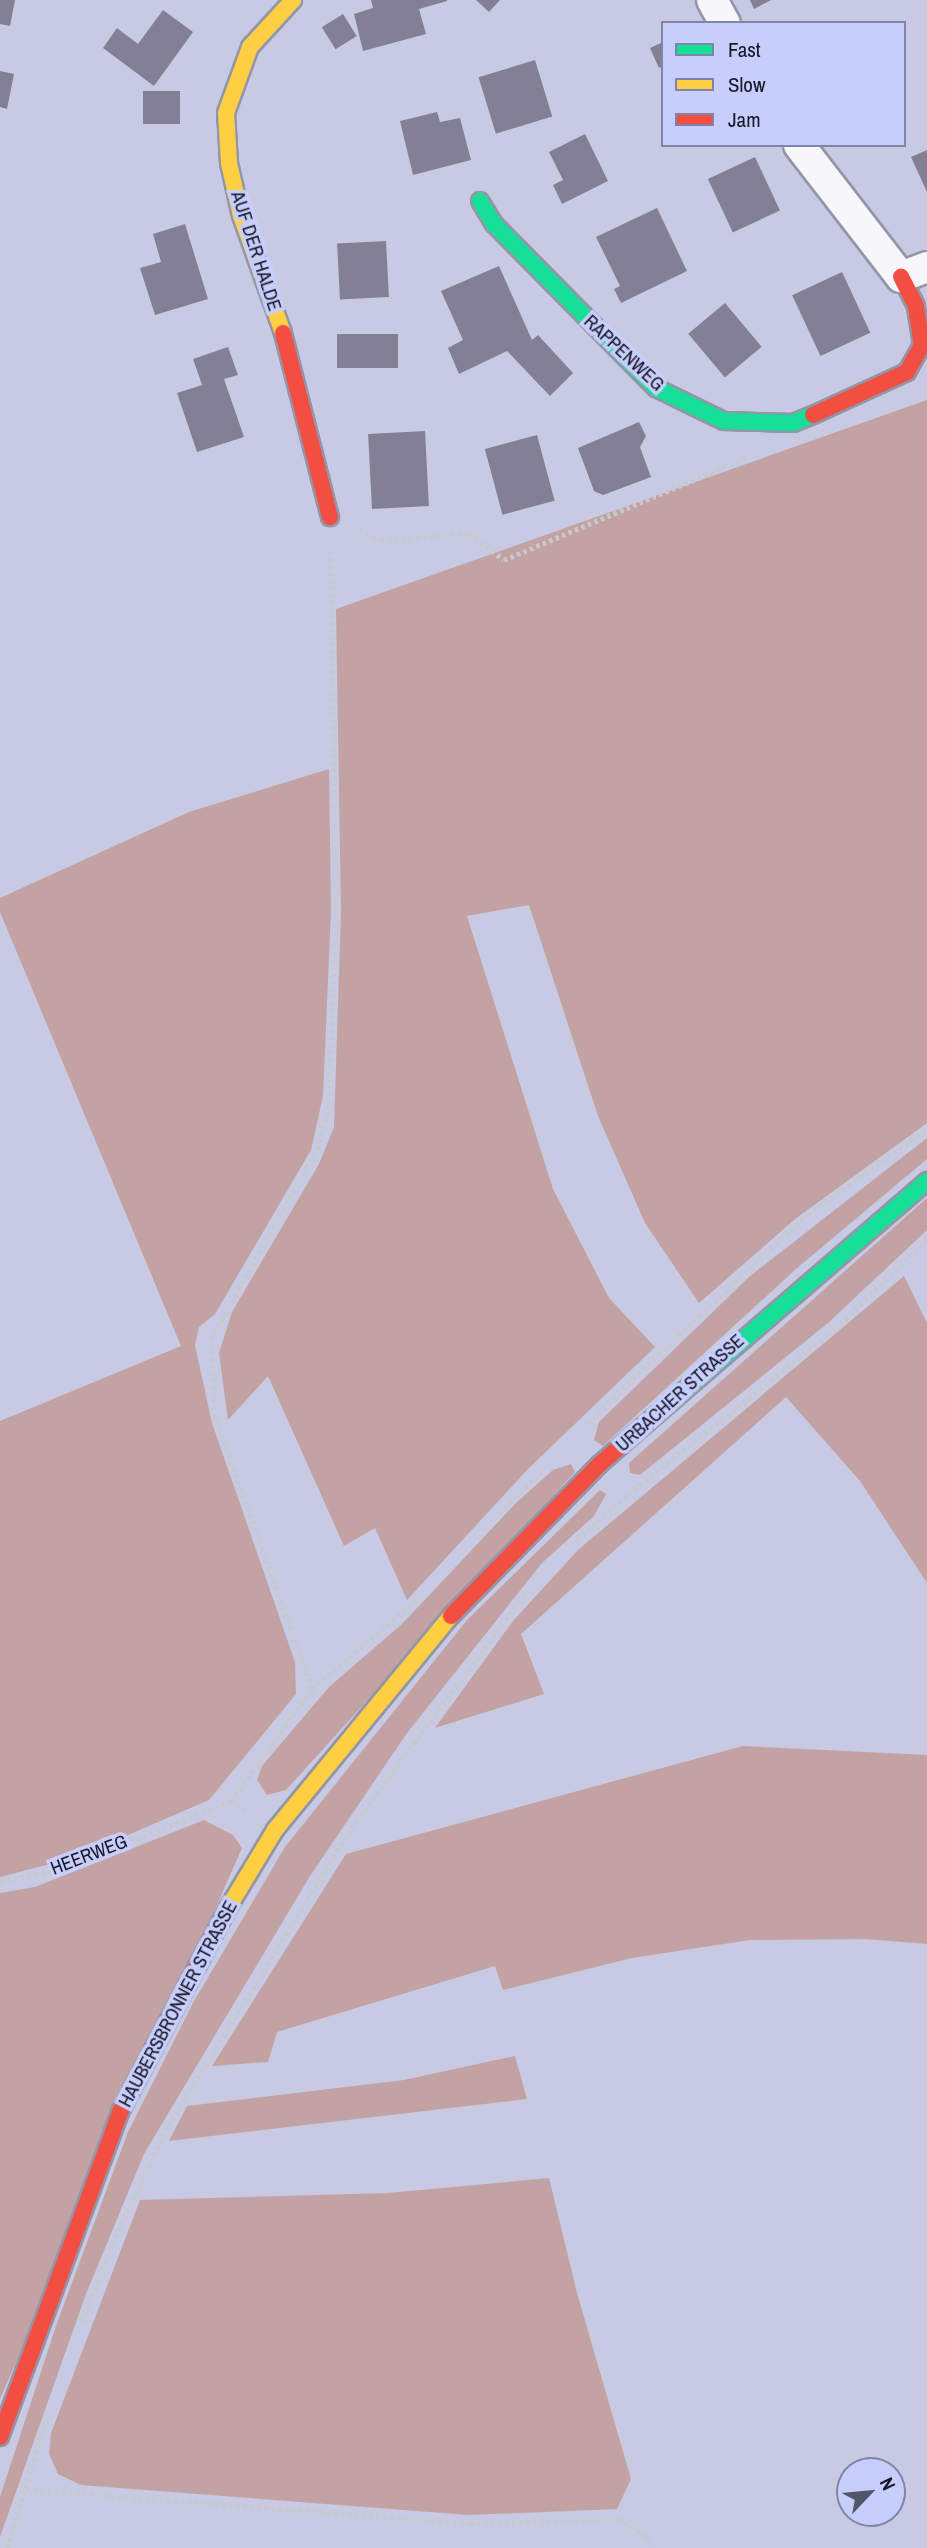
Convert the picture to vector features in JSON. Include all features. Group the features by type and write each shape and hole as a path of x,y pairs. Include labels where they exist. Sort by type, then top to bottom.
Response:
{"street":[{"name":"AUF DER HALDE","path":"293,0 250,47 226,113 229,163 241,216 287,345 330,517"},
{"path":"712,0 725,21"},
{"path":"801,147 914,272"},
{"name":"RAPPENWEG","path":"480,201 494,224 656,388 724,421 793,424 858,398 907,372 922,345 914,272"},
{"name":"URBACHER STRASSE","path":"446,1621 600,1464 927,1181"},
{"name":"HAUBERSBRONNER STRASSE","path":"0,2437 120,2112 214,1930 275,1830 446,1621"}],"path":[{"path":"381,540 470,533 505,560 758,453 793,424"},
{"name":"HEERWEG","path":"0,1881 59,1870 174,1820 231,1801 312,1689 215,1417 211,1339 317,1149 328,1110 337,912 330,517"},
{"path":"808,1214 927,1128"},
{"path":"571,1545 628,1494 829,1334 927,1240"},
{"path":"77,2336 112,2244 168,2126 351,1828 469,1663 535,1581"},
{"path":"7,2548 52,2401"},
{"path":"27,2489 470,2524 619,2519 646,2536 652,2548"}],"shaded area":[{"path":"927,400 927,1123 795,1219 699,1303 645,1223 598,1116 529,905 467,916 553,1189 609,1298 655,1347 528,1469 407,1600 375,1528 344,1546 268,1376 228,1420 219,1353 232,1312 319,1164 334,1127 341,912 336,609"},
{"path":"329,769 331,911 323,1096 311,1150 215,1314 199,1327 195,1345 212,1423 295,1662 296,1694 209,1800 77,1857 0,1877 0,1421 181,1346 0,912 0,898 189,812"},
{"path":"927,1138 927,1159 796,1269 603,1446 594,1440 599,1422 749,1277"},
{"path":"927,1198 927,1230 828,1323 640,1475 630,1473 629,1463"},
{"path":"904,1276 927,1323 927,1583 860,1481 786,1397 521,1634 544,1694 435,1728 513,1621 578,1550"},
{"path":"571,1464 575,1472 286,1790 267,1795 257,1780 262,1766 329,1687 402,1624 516,1503 553,1470"},
{"path":"600,1490 606,1494 594,1516 542,1563 407,1733 310,1876 144,2154 86,2294 0,2537 0,2497 57,2323 128,2132 193,2003 285,1847 467,1620"},
{"path":"743,1746 927,1755 927,1944 866,1939 750,1940 632,1958 503,1990 495,1966 277,2032 268,2062 212,2066 346,1854"},
{"path":"204,1820 233,1835 242,1848 0,2399 0,1893 35,1887"},
{"path":"515,2056 527,2099 169,2141 187,2106 404,2080"},
{"path":"549,2178 577,2293 631,2479 617,2509 469,2515 81,2485 58,2474 49,2454 51,2433 140,2200 388,2193"}],"building":[{"path":"0,0 15,0 10,26 0,24"},
{"path":"371,0 447,1 419,9 426,34 363,51 354,14 373,8"},
{"path":"476,0 500,0 489,12"},
{"path":"750,0 771,0 754,9"},
{"path":"163,10 193,32 154,86 103,48 117,28 138,44"},
{"path":"343,14 357,36 336,49 322,27"},
{"path":"661,43 661,67 659,68 650,48"},
{"path":"535,60 552,116 496,134 479,77"},
{"path":"0,71 14,74 7,109 0,107"},
{"path":"143,91 180,91 180,124 143,124"},
{"path":"437,112 440,122 460,118 471,160 413,175 400,121"},
{"path":"585,134 608,181 562,204 553,185 563,180 549,152"},
{"path":"927,150 927,192 911,157"},
{"path":"755,157 780,210 733,232 708,179"},
{"path":"657,208 687,271 621,303 614,289 620,286 596,237"},
{"path":"185,224 208,299 155,315 140,268 161,262 153,234"},
{"path":"386,241 389,297 340,299 337,244"},
{"path":"499,266 532,340 538,335 573,373 550,396 507,351 459,374 448,348 463,340 441,291"},
{"path":"842,272 870,333 820,356 792,295"},
{"path":"725,303 762,347 725,378 688,334"},
{"path":"337,334 398,334 398,368 337,368"},
{"path":"228,347 238,375 224,379 244,437 197,452 177,393 202,385 193,359"},
{"path":"639,422 646,436 640,447 651,477 603,495 594,491 578,448"},
{"path":"425,431 429,506 372,509 368,434"},
{"path":"537,435 555,501 502,515 485,449"}],"traffic: fast":[{"path":"480,201 494,224 656,388 724,421 793,423 813,415"},
{"path":"648,1422 927,1181"}],"traffic: slow":[{"path":"283,333 241,216 229,163 226,113 250,47 293,0"},
{"path":"228,1908 275,1830 451,1616"}],"traffic: jam":[{"path":"813,415 907,372 922,345 916,306 901,277"},
{"path":"283,333 330,517"},
{"path":"451,1616 600,1464 648,1422"},
{"path":"0,2437 120,2112 228,1908"}]}
